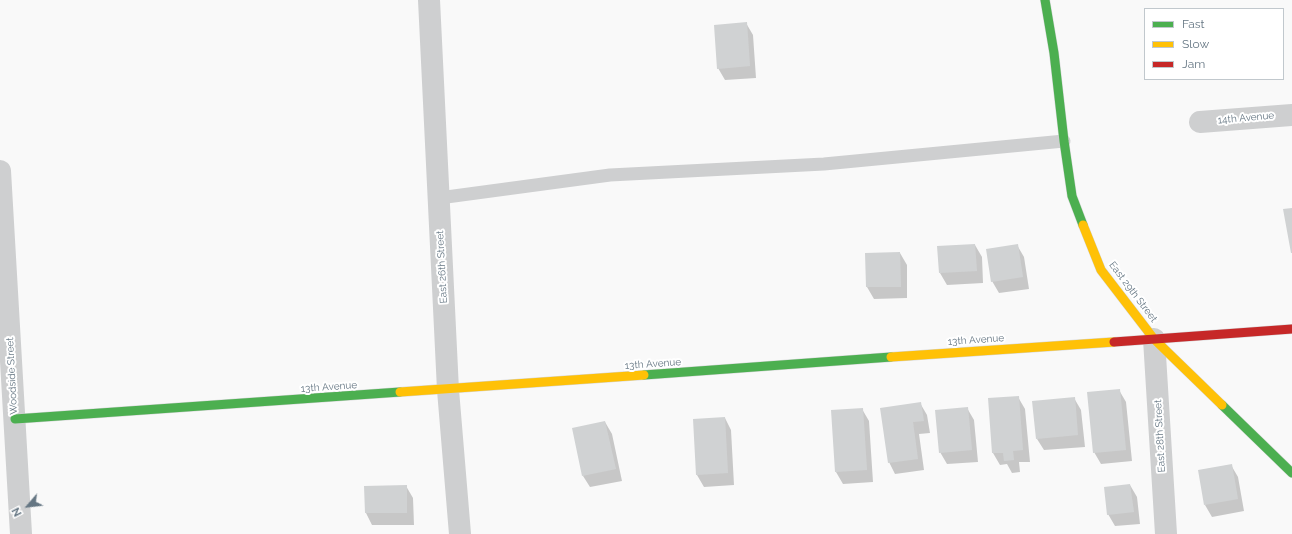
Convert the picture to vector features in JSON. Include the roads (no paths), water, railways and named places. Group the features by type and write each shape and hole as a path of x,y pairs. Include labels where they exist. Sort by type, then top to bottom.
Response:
{"street":[{"name":"East 26th Street","path":"430,0 448,390 460,534"},
{"name":"East 29th Street","path":"1045,0 1054,53 1072,196 1101,270 1154,338 1292,473"},
{"name":"14th Avenue","path":"1200,122 1292,114"},
{"name":"Woodside Street","path":"0,171 21,534"},
{"name":"13th Avenue","path":"15,420 1292,329"},
{"name":"East 28th Street","path":"1154,338 1166,534"}],"lane":[{"path":"439,198 610,175 824,164 1064,141"}]}
